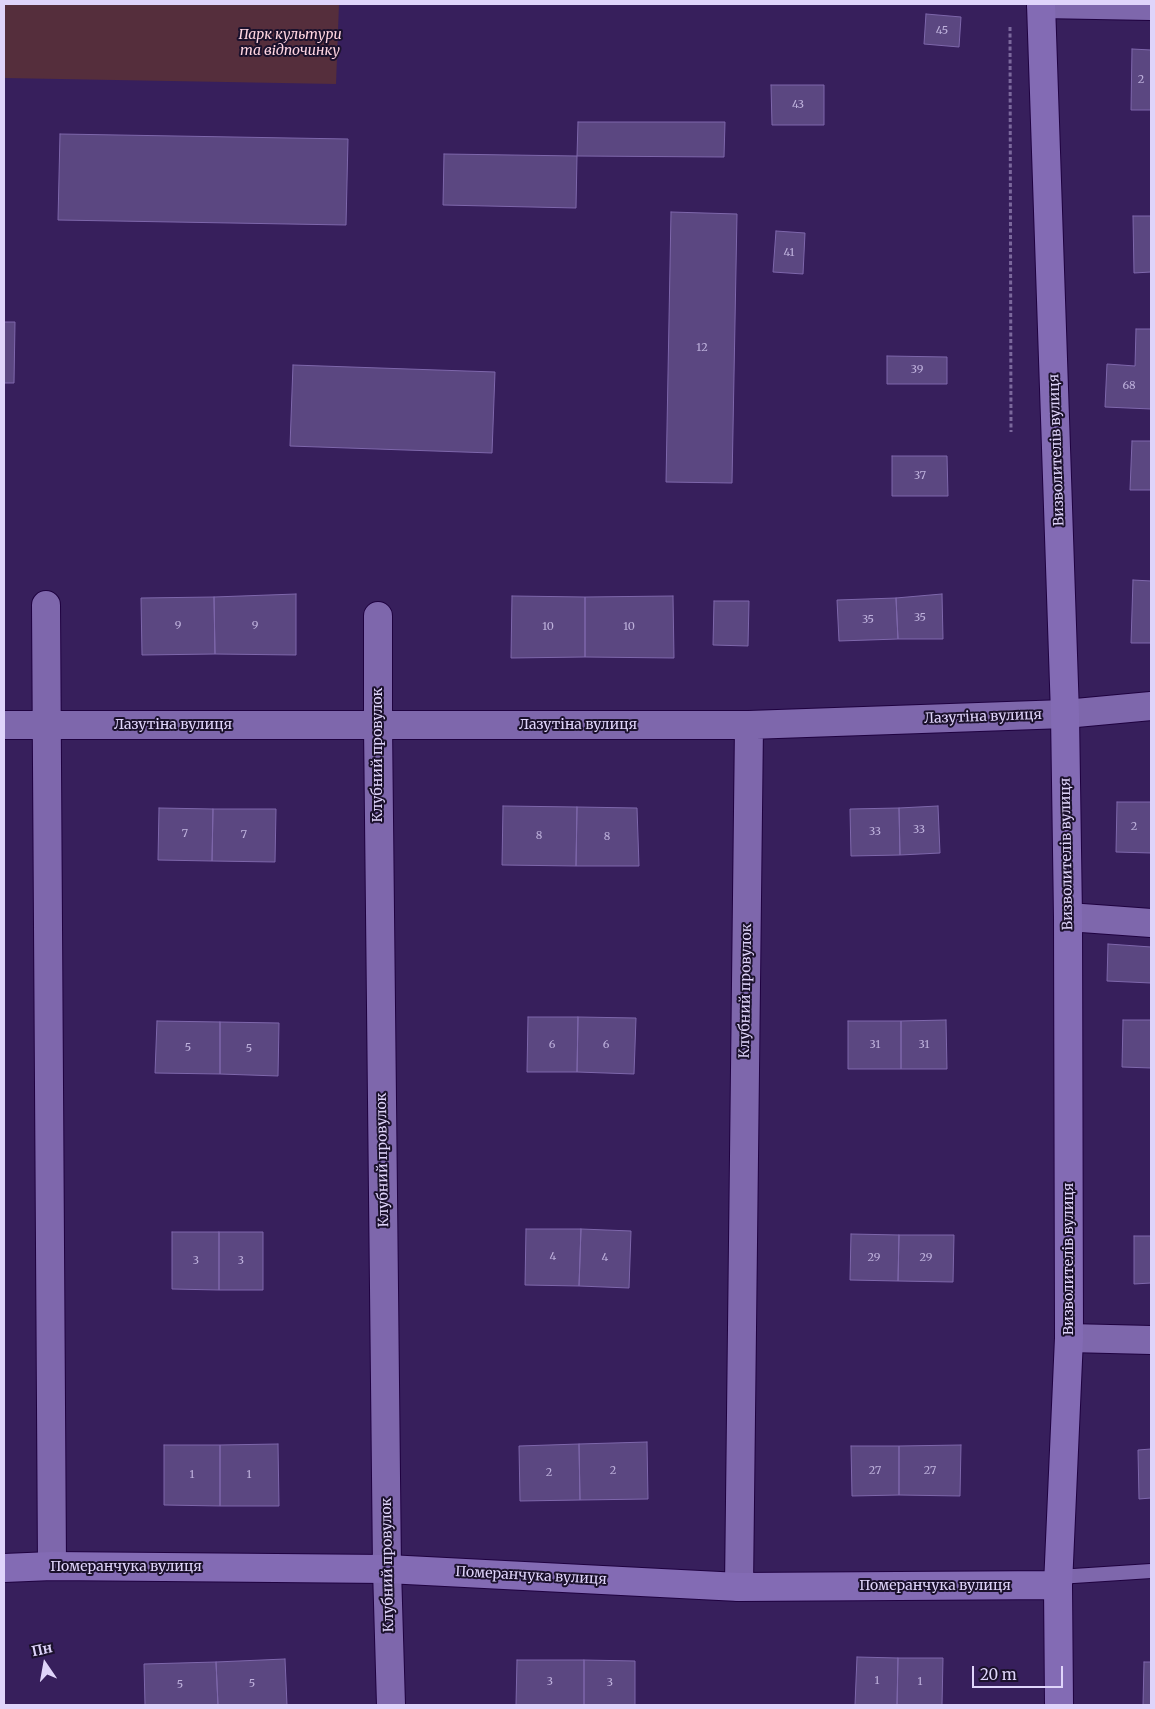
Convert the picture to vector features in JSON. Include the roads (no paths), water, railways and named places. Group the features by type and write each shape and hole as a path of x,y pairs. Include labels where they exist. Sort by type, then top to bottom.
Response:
{"street":[{"path":"1042,4 1151,6"},
{"name":"Визволителів вулиця","path":"1042,4 1066,714 1069,1338 1058,1581 1060,1705"},
{"path":"46,605 52,1566"},
{"name":"Клубний провулок","path":"378,616 387,1569 391,1705"},
{"name":"Лазутіна вулиця","path":"4,725 749,725 1066,714 1151,706"},
{"name":"Клубний провулок","path":"739,1587 749,725"},
{"path":"1068,917 1151,923"},
{"path":"1069,1338 1151,1340"},
{"name":"Померанчука вулиця","path":"4,1568 52,1566 387,1569 739,1587 1058,1581"}],"lane":[{"path":"1058,1581 1151,1571"}],"park label":[{"name":"Парк культури та відпочинку","path":"290,43"}]}
